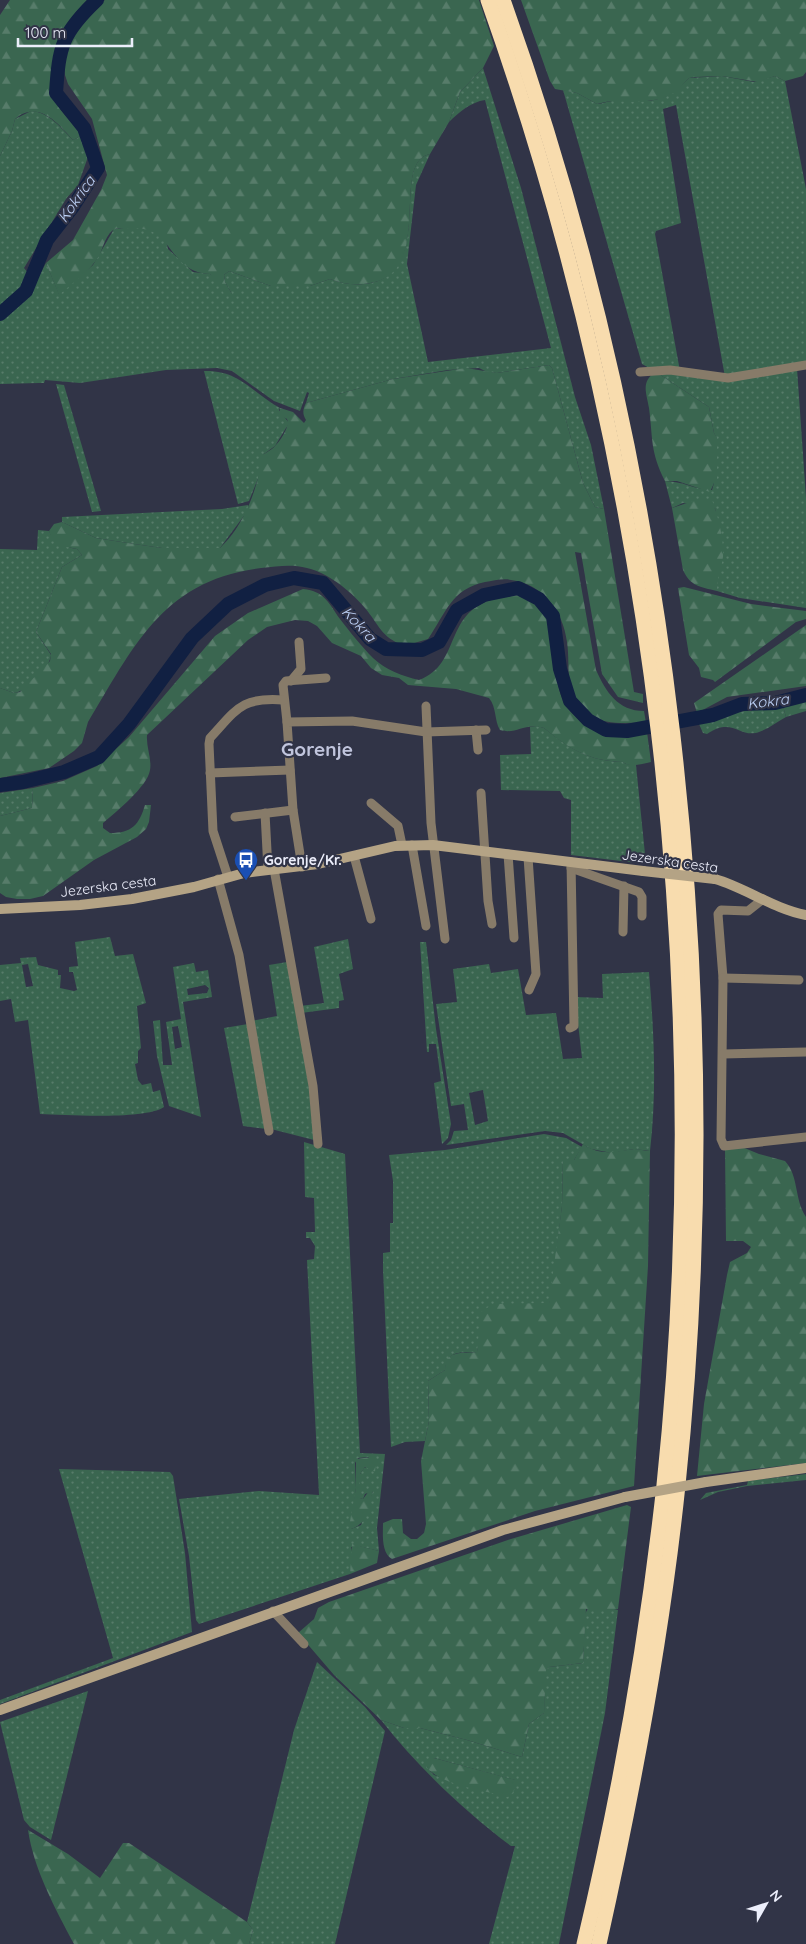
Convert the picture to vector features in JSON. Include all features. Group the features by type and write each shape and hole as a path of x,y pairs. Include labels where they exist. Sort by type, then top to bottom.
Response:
{"highway":[{"path":"488,0 515,77 548,182 591,346 627,518 660,698 694,998 696,1079 692,1296 678,1485 654,1666 628,1807 599,1944"},
{"path":"503,0 551,144 576,232 607,355 640,511 657,612 660,698"},
{"path":"584,1944 623,1757 639,1664 664,1485 672,1381 678,1278 682,1114 677,946 667,756"}],"main road":[{"name":"Jezerska cesta","path":"0,910 107,902 157,895 223,878 302,867 407,845 528,856 571,865 643,870 715,879 789,910 806,915"},
{"path":"0,1710 502,1530 625,1496 806,1468"}],"street":[{"path":"640,372 670,370 728,378 806,365"},
{"path":"291,681 301,669 299,642"},
{"path":"302,867 293,810 283,685 286,681 326,678"},
{"path":"269,1131 240,955 212,831 208,744 210,738 245,703 257,699 283,700"},
{"path":"426,706 434,846 445,939"},
{"path":"287,722 352,721 426,732 481,730 478,750"},
{"path":"210,773 290,770"},
{"path":"481,793 488,901 492,924"},
{"path":"372,803 398,826 407,845 426,926"},
{"path":"235,817 293,810"},
{"path":"264,813 271,870 313,1086 318,1144"},
{"path":"508,854 514,938"},
{"path":"354,856 371,919"},
{"path":"528,856 536,974 529,990"},
{"path":"570,1028 574,1026 571,865 639,892 642,897 642,916"},
{"path":"623,932 624,886"},
{"path":"763,899 748,911 721,910 718,914 723,978 720,1139 724,1146 806,1138"},
{"path":"723,978 799,980"},
{"path":"723,1054 806,1052"},
{"path":"273,1611 304,1644"}],"green space":[{"path":"10,0 87,0 72,17 61,36 54,57 51,80 51,92 54,100 81,136 73,140 54,121 40,112 23,113 15,119 12,131 0,156 0,15"},
{"path":"105,0 479,0 494,46 483,68 460,92 449,122 430,154 419,161 413,175 408,237 403,257 393,273 375,282 363,284 347,284 330,279 310,286 271,286 229,271 224,275 225,282 232,294 226,296 210,274 195,271 185,265 162,239 153,232 142,229 115,229 110,233 100,254 91,266 59,295 46,263 73,240 101,190 107,175 92,119 68,84 64,62 71,35 80,21"},
{"path":"521,0 806,0 806,72 803,76 785,81 775,76 758,82 722,76 695,77 689,78 676,92 661,99 640,102 610,101 597,104 577,93 555,89 550,81"},
{"path":"483,68 521,188 575,397 591,445 604,509 595,507 583,483 552,368 549,365 497,373 487,372 479,368 448,370 393,379 306,403 309,393 307,392 300,411 274,401 232,371 217,368 166,370 80,383 45,380 44,383 0,384 0,318 32,289 46,263 59,294 93,265 114,229 139,227 154,231 166,241 168,249 193,272 210,274 232,294 225,282 224,275 229,271 271,286 310,286 330,279 350,284 366,284 391,273 402,258 407,238 413,175 418,161 430,154 416,185 407,264 428,362 551,348 485,100 466,108 449,122 460,92"},
{"path":"722,76 754,82 775,76 785,81 806,189 806,364 725,377 676,105 663,109 681,223 656,231 655,234 680,371 651,369 642,364 563,90 577,93 597,104 612,101 645,101 662,98 671,94 689,78"},
{"path":"31,111 49,117 73,140 81,136 89,154 78,185 66,199 24,268 28,273 26,284 10,303 0,310 0,156 12,131 15,119"},
{"path":"549,365 552,368 583,483 595,507 604,509 634,692 643,694 643,703 618,697 602,674 581,553 575,552 596,670 604,686 614,699 627,708 644,711 646,723 603,721 581,708 571,691 567,642 561,620 550,601 533,587 508,579 474,585 464,590 451,603 428,639 404,646 385,634 361,603 332,579 302,567 279,566 227,575 199,587 175,602 154,622 120,668 88,722 82,743 74,751 49,768 0,778 0,688 14,693 20,692 50,661 51,654 36,632 62,567 82,555 77,549 60,545 54,540 49,531 54,524 62,522 96,538 134,544 162,548 220,548 233,533 248,507 258,478 261,458 273,448 286,429 288,422 287,419 280,415 280,408 293,412 304,423 306,420 303,412 306,403 393,379 466,368 497,373"},
{"path":"797,368 806,498 806,608 740,598 717,591 717,573 723,556 715,508 683,503 672,508 665,481 712,490 717,439 709,407 656,372 708,379"},
{"path":"204,371 227,374 245,383 280,408 279,410 289,423 275,446 264,454 259,476 249,501 238,504"},
{"path":"656,372 709,407 714,433 717,438 717,482 714,483 710,492 677,481 665,481 660,471 653,445 646,393 648,379"},
{"path":"56,384 64,385 101,511 92,512"},
{"path":"702,498 712,500 722,535 723,557 717,591 692,583 683,570 672,508"},
{"path":"248,505 249,509 220,548 162,548 96,538 62,522 62,517 222,509"},
{"path":"38,530 49,531 54,539 65,546 77,549 82,555 62,567 36,632 51,655 49,661 42,673 32,684 14,693 0,688 0,549 37,550"},
{"path":"684,587 751,604 806,611 806,619 796,622 715,682 701,677 699,668 689,655 678,588"},
{"path":"303,589 317,592 326,599 356,639 383,666 406,677 419,680 433,672 442,662 460,625 469,613 481,604 499,598 525,596 539,606 548,622 557,658 558,685 567,707 582,722 601,733 621,737 647,732 651,762 633,765 590,756 571,748 544,728 531,726 511,731 500,730 492,702 489,698 456,689 408,685 399,678 382,675 371,668 361,656 332,643 317,626 308,621 295,620 267,627 248,640 147,735 150,770 144,784 103,823 103,828 110,833 124,831 137,823 145,805 151,805 149,822 146,829 137,837 94,860 43,896 17,899 6,897 0,893 0,816 32,808 33,788 63,781 97,766 129,737 215,636 248,613"},
{"path":"806,625 806,686 727,697 697,713 694,703"},
{"path":"806,700 806,711 786,717 783,706"},
{"path":"783,706 786,717 759,732 747,733 730,727 723,727 707,734 703,733 699,724 730,713"},
{"path":"530,727 544,728 571,748 590,756 636,765 646,864 571,855 571,800 564,798 560,791 501,790 500,755 531,754"},
{"path":"33,788 32,808 0,816 0,793"},
{"path":"110,937 115,956 133,954 146,1003 137,1006 141,1048 138,1051 138,1063 135,1064 138,1080 142,1085 151,1083 153,1092 160,1090 164,1107 140,1114 123,1115 40,1114 28,1020 15,1022 11,999 0,1001 0,965 21,963 20,958 36,957 38,965 58,970 58,975 61,975 60,988 74,991 77,990 73,972 69,972 69,967 78,966 75,942","holes":["28,964 33,986 26,987 22,965"]},
{"path":"348,939 353,969 339,974 344,1000 339,1001 339,1008 301,1013 300,1006 324,1003 314,947"},
{"path":"420,942 426,942 436,1029 451,1124 448,1138 442,1144 434,1083 441,1081 436,1044 429,1044 429,1052 427,1052"},
{"path":"287,962 306,1055 314,1140 271,1129 251,1021 277,1016 269,965"},
{"path":"194,963 196,972 208,970 212,997 183,1002 201,1117 169,1106 157,1056 153,1021 160,1020 163,1065 172,1065 166,1022 181,1019 173,967","holes":["205,985 209,988 207,993 188,995 187,989","178,1026 182,1047 175,1049 172,1027"]},
{"path":"489,964 491,973 518,969 526,1015 556,1013 563,1059 582,1058 575,997 603,998 602,974 649,972 654,1062 654,1106 650,1151 634,1149 612,1153 591,1149 563,1133 545,1131 446,1145 451,1140 454,1131 468,1130 464,1104 451,1106 436,1004 457,1002 453,969","holes":["483,1090 488,1121 475,1125 469,1093"]},
{"path":"248,1024 267,1129 243,1126 224,1028"},
{"path":"544,1134 566,1138 582,1147 574,1160 563,1160 562,1206 551,1299 549,1303 479,1342 477,1352 452,1355 446,1363 445,1370 428,1381 429,1421 425,1441 405,1442 391,1447 383,1270 383,1253 390,1252 390,1223 393,1223 393,1181 389,1155 445,1150"},
{"path":"304,1142 345,1154 360,1453 385,1454 377,1528 379,1551 358,1546 351,1547 353,1556 350,1574 199,1624 196,1620 189,1556 179,1499 259,1491 319,1495 307,1260 314,1259 315,1246 310,1238 306,1238 306,1232 315,1232 314,1198 305,1197","holes":["369,1457 367,1467 360,1474 360,1498 363,1499 365,1494 373,1491 361,1525 351,1529 356,1488 355,1463 358,1458"]},
{"path":"583,1144 602,1152 634,1149 650,1151 648,1266 634,1486 535,1511 392,1559 384,1548 383,1523 393,1519 402,1519 403,1533 411,1539 417,1539 424,1533 426,1524 421,1461 429,1421 428,1381 445,1370 446,1363 451,1356 477,1352 481,1312 493,1304 549,1303 562,1206 563,1160 574,1160"},
{"path":"742,1147 785,1161 793,1174 802,1210 806,1217 806,1463 697,1476 704,1404 730,1262 747,1253 751,1247 743,1241 726,1241 725,1149"},
{"path":"372,1457 376,1460 375,1472 365,1467 360,1474 360,1498 363,1499 369,1491 373,1491 369,1509 362,1522 351,1529 349,1527 356,1488 356,1459"},
{"path":"59,1469 170,1472 173,1476 185,1553 192,1632 0,1704 0,1700 113,1658"},
{"path":"806,1474 806,1480 747,1486 718,1492 700,1500 706,1493 747,1485 748,1481"},
{"path":"627,1505 631,1507 618,1609 610,1611 586,1609 583,1663 549,1667 546,1670 544,1713 529,1724 522,1757 467,1740 420,1728 404,1728 381,1720 334,1675 298,1633 314,1619 318,1608 329,1602 511,1539"},
{"path":"352,1544 379,1551 377,1563 350,1574"},
{"path":"588,1608 618,1610 605,1713 559,1944 489,1944 515,1846 511,1846 493,1832 442,1788 410,1755 381,1720 404,1728 420,1728 467,1740 522,1757 529,1724 544,1713 545,1670 549,1667 583,1663 585,1614","holes":["434,1758 515,1780 490,1792 434,1775 430,1771"]},
{"path":"317,1662 365,1707 385,1731 335,1944 249,1944 253,1930 247,1922 294,1730"},
{"path":"88,1691 51,1840 30,1827 24,1820 0,1722"},
{"path":"434,1758 516,1780 514,1790 507,1797 465,1787 443,1779 427,1768 427,1762"},
{"path":"28,1830 68,1854 100,1878 123,1843 129,1843 247,1922 253,1930 249,1944 74,1944 40,1874"}],"waterway":[{"name":"Kokrica","path":"0,314 26,291 47,240 72,208 98,168 84,128 56,93 59,63 65,41 76,22 97,0"},
{"name":"Kokra","path":"0,785 23,782 64,772 99,757 129,724 192,638 228,604 265,585 294,578 323,583 370,639 386,649 422,650 439,642 457,610 484,595 518,588 539,599 553,616 560,669 570,701 588,720 606,730 627,731 713,715 742,704 775,703 806,695"}],"place":[{"name":"Gorenje/Kr.","path":"246,881"}],"district":[{"name":"Gorenje","path":"317,749"}]}
